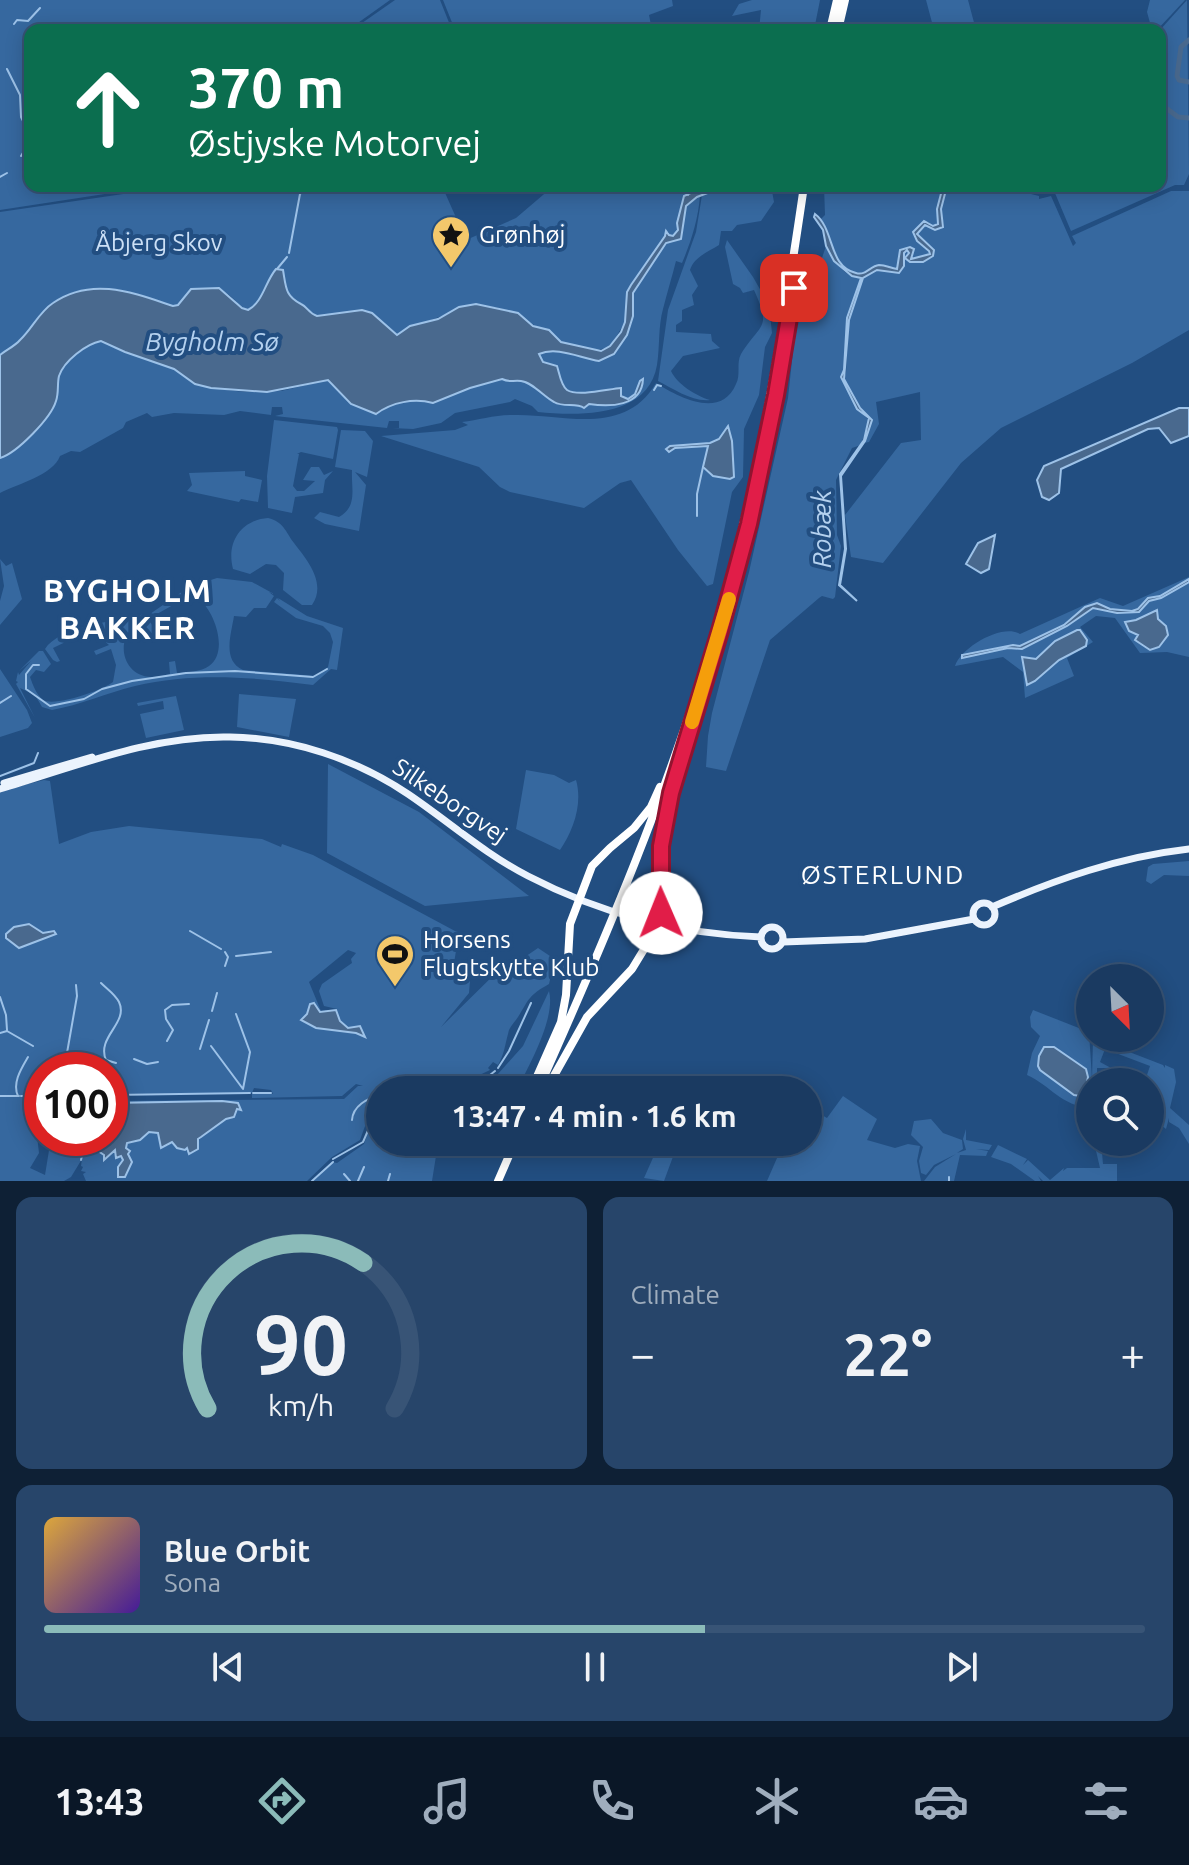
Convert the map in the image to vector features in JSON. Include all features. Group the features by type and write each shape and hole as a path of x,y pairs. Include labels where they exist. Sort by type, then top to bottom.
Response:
{"highway":[{"path":"834,24 839,0"},
{"path":"548,1076 623,898 683,736 716,631 754,478 805,192"},
{"path":"548,1076 623,908 679,762 720,631 759,478 781,367 805,192"},
{"path":"537,1076 561,1022 567,937 592,866 634,828 651,807 683,736"},
{"path":"550,1076 587,1017 632,969 656,924 662,906 662,836 679,762"},
{"path":"501,1180 510,1156"}],"main road":[{"name":"Silkeborgvej","path":"0,787 79,760 164,742 208,737 264,739 318,751 374,775 405,792 526,875 579,900 656,924 708,933 761,937"},
{"path":"994,909 994,920 980,925 974,916 976,907 981,904 994,909 1056,880 1103,864 1189,849"},
{"path":"783,940 865,939 974,916"},
{"path":"772,927 779,930 783,940 771,949 764,946 761,937 766,929 772,927"}],"green space":[{"path":"0,0 390,0 356,24 24,24 24,192 118,192 0,210"},
{"path":"395,0 440,0 450,24 361,24"},
{"path":"443,0 672,0 673,6 649,15 651,24 453,24"},
{"path":"752,0 820,0 815,24 760,24 761,10 732,16 739,4"},
{"path":"926,0 968,0 974,24 932,24"},
{"path":"1150,0 1185,0 1163,24 1150,24 1147,12"},
{"path":"1187,0 1189,174 1184,185 1166,189 1166,24"},
{"path":"1171,191 1189,191 1189,330 1132,363 1001,428 961,463 883,563 851,557 845,515 901,443 921,440 920,392 876,402 879,424 869,442 864,443 871,419 860,408 844,379 849,320 863,278 876,270 899,273 904,267 904,252 908,250 906,256 917,263 931,258 934,250 917,234 925,225 935,230 944,227 941,209 945,192 1027,192 1039,196 1039,199 1051,196 1073,246 1076,243 1072,236"},
{"name":"Åbjerg Skov","path":"137,192 445,192 466,240 516,218 546,192 693,192 684,196 675,236 668,235 669,232 666,234 627,292 625,322 610,347 597,350 561,342 549,330 544,331 499,308 476,308 447,314 397,335 372,313 362,310 317,316 289,294 283,270 275,275 258,302 248,310 226,293 213,289 191,289 178,305 173,306 113,289 82,290 48,307 18,342 0,355 0,212"},
{"path":"710,192 772,192 774,202 761,221 737,225 732,231 721,231 719,245 698,258 690,270 698,286 692,295 694,305 682,310 682,321 676,325 676,332 711,334 712,341 720,348 683,356 671,371 688,389 710,400 683,394 658,381 668,310 696,232 702,195"},
{"path":"824,192 941,192 937,209 938,224 933,226 928,222 914,230 917,241 929,254 911,259 912,247 900,251 897,269 872,267 862,273 845,267 835,253 821,219 825,215"},
{"path":"1055,192 1159,192 1071,231"},
{"path":"700,196 691,239 682,263 676,261 660,323 657,365 651,382 640,395 626,404 610,410 573,414 538,412 515,399 455,413 441,423 413,429 392,428 399,428 399,421 389,421 387,428 275,416 283,414 282,407 272,407 271,415 240,411 224,415 174,413 152,417 147,413 126,422 123,428 80,452 71,451 60,456 43,474 0,493 0,458 24,442 48,416 56,401 59,376 66,364 82,349 101,341 174,369 195,384 211,388 244,392 281,391 328,380 351,404 376,414 403,402 433,403 502,379 524,382 557,402 584,408 589,404 609,405 629,400 640,392 643,379 635,394 628,399 621,396 620,388 572,392 563,385 557,366 543,362 539,355 560,352 599,361 614,354 627,335 633,316 633,293 666,243 682,235 686,206"},
{"path":"727,240 769,305 772,333 765,347 759,395 744,429 743,477 732,492 713,584 707,586 678,550 631,480 620,483 584,508 510,492 479,467 381,436 455,430 468,425 462,422 506,415 610,417 627,411 643,400 656,383 687,399 710,403 720,401 729,395 736,384 741,354 759,330 763,319 754,290 743,293 733,284 725,247"},
{"path":"826,246 844,271 861,278 847,318 841,377 857,409 869,420 861,445 852,448 836,480 837,535 841,546 835,597 822,596 770,640 726,771 706,767 712,713 749,572 788,398 800,286 813,285"},
{"path":"274,420 337,427 338,430 333,459 301,452 297,454 293,486 297,491 304,491 315,481 303,480 311,467 319,467 324,475 333,471 325,480 323,493 295,497 292,513 268,508 267,476"},
{"path":"341,430 365,431 373,441 367,477 355,472 366,485 359,531 325,524 314,518 320,512 339,517 351,502 352,470 335,467"},
{"path":"245,471 245,476 262,480 258,502 241,499 239,502 187,491 192,485 189,473"},
{"path":"268,518 284,528 314,572 317,588 312,605 302,605 283,590 284,573 276,565 266,564 250,574 233,569 232,550 238,534 250,523"},
{"path":"0,559 6,566 12,563 22,599 0,625 0,601 4,586"},
{"path":"1189,577 1189,657 1167,652 1140,653 1115,618 1096,616 1080,627 1093,642 1067,658 1074,676 1025,698 1023,672 1003,657 955,666 965,651 994,634 1013,631 1020,634 1100,598 1123,606"},
{"path":"217,578 252,582 274,594 269,592 274,596 266,608 254,608 246,617 234,616 230,654 236,666 243,670 316,676 328,667 333,642 330,633 323,626 296,618 274,602 277,598 280,601 278,598 307,616 343,628 337,670 331,669 313,685 224,677 157,682 52,710 42,707 35,695 20,688 35,718 16,681 18,672 19,675 31,661 19,671 39,651 43,651 51,664 44,672 36,670 30,677 43,700 68,699 113,682 116,665 111,649 96,655 94,651 109,645 96,634 78,636 53,648 60,661 57,662 45,649 52,641 75,630 145,614 154,632 142,638 131,629 124,644 126,659 135,671 153,677 170,674 169,662 175,661 177,673 198,671 209,666 218,651 218,632 210,613 199,599 182,600 157,614 164,628 160,629 150,614 189,587"},
{"path":"0,669 32,723 28,728 0,737"},
{"path":"239,694 296,699 289,737 237,727"},
{"path":"176,696 184,730 146,738 140,714 164,709 163,701 138,706 137,703"},
{"path":"328,764 419,812 529,896 425,906 327,853"},
{"path":"526,770 554,775 569,783 576,780 576,817 560,850 516,829"},
{"path":"50,781 59,844 91,832 129,826 262,839 313,855 455,931 502,943 501,947 465,938 456,951 454,963 438,970 452,966 471,969 469,993 441,1027 505,964 519,961 538,948 550,956 552,971 549,984 530,998 511,1027 498,1065 493,1062 488,1068 490,1070 478,1076 366,1076 366,1123 360,1140 332,1157 307,1181 86,1181 83,1174 86,1172 81,1171 82,1159 71,1177 64,1181 0,1181 0,791","holes":["348,950 356,953 351,959 352,963 322,984 319,991 324,1006 337,1009 321,1011 309,982","24,1052 128,1052 128,1094 252,1093 254,1088 271,1090 273,1094 252,1094 252,1098 342,1096 356,1084 363,1086 358,1086 344,1099 128,1101 128,1104 222,1101 238,1107 234,1117 226,1119 201,1137 192,1153 187,1148 177,1148 172,1142 160,1146 158,1133 149,1132 128,1142 132,1162 126,1177 119,1177 123,1158 116,1156 108,1156 104,1160 104,1156 48,1156 45,1175 30,1168 37,1156 24,1156"]},
{"path":"1189,861 1189,876 1164,875 1151,884 1146,881 1148,867 1153,864"},
{"path":"549,991 549,1014 545,1028 524,1076 496,1076 523,1046"},
{"path":"1033,1010 1076,1027 1076,1052 1090,1052 1091,1068 1076,1068 1076,1104 1027,1075 1040,1036 1031,1027"},
{"path":"1093,1052 1104,1052 1100,1062 1111,1068 1092,1068"},
{"path":"1113,1052 1129,1052 1174,1069 1176,1082 1170,1108 1189,1125 1189,1144 1179,1128 1169,1122 1169,1118 1166,1129 1164,1127 1164,1068"},
{"path":"843,1096 877,1119 867,1140 895,1148 908,1144 920,1146 917,1161 921,1181 767,1181 778,1156 822,1156 822,1115 827,1118"},
{"path":"931,1119 943,1133 962,1140 963,1149 957,1153 966,1150 963,1139 966,1129 966,1140 992,1145 989,1150 976,1149 988,1151 986,1156 960,1155 954,1181 924,1181 935,1167 956,1154 934,1165 926,1175 921,1173 919,1161 923,1147 911,1135 914,1121"},
{"path":"366,1138 366,1156 436,1156 432,1181 312,1181 332,1162 337,1163 364,1144"},
{"path":"998,1145 1027,1159 1023,1165 1028,1160 1050,1180 1064,1168 1063,1171 1067,1168 1100,1168 1097,1156 1102,1156 1103,1164 1117,1164 1117,1181 1043,1181 1038,1176 1041,1181 1035,1181 1011,1164 991,1157"},
{"path":"654,1156 673,1156 664,1181 644,1178"}],"water":[{"name":"Bygholm Sø","path":"693,192 710,192 686,206 681,239 666,243 633,293 633,316 627,335 614,354 599,361 561,352 539,354 543,362 557,366 563,385 572,392 621,388 621,396 628,399 635,394 643,379 637,395 631,400 606,405 589,404 584,408 562,405 525,382 502,379 433,403 403,402 376,414 351,404 328,380 267,392 211,388 195,384 174,369 101,341 82,349 71,359 59,376 56,401 48,416 24,442 0,458 0,355 18,342 48,307 68,295 83,290 113,290 173,306 178,305 191,289 219,288 248,310 257,302 276,269 283,270 292,298 317,316 362,310 372,313 397,335 410,326 438,319 459,307 476,304 518,313 533,326 549,330 561,342 601,351 610,346 621,332 625,322 627,292 631,285 666,231 673,236 678,230 684,196"},
{"path":"941,192 945,192 941,209 943,227 935,230 925,225 917,234 934,250 933,256 923,262 910,262 905,258 909,253 907,250 904,253 904,266 899,273 877,270 863,278 849,320 844,379 860,408 872,420 865,441 841,476 846,549 840,585 857,601 839,585 845,549 840,474 864,440 869,418 857,409 841,377 847,318 861,278 852,276 834,261 826,246 823,230 814,217 815,214 826,229 841,263 859,274 879,265 897,269 900,250 910,247 914,249 911,259 930,254 913,232 924,221 933,226 938,224 937,209"},
{"path":"1179,408 1189,408 1189,436 1171,443 1159,428 1148,429 1061,469 1059,493 1049,500 1042,497 1037,480 1044,466"},
{"path":"728,426 734,477 730,479 713,476 703,467 708,446 675,448 669,452 666,449 670,446 710,443 719,439"},
{"path":"995,535 989,569 981,573 966,564 978,543"},
{"path":"1189,579 1189,582 1161,598 1149,601 1139,612 1117,613 1093,608 1067,626 1022,649 1008,648 962,658 962,655 1020,646 1064,625 1085,607 1097,603 1110,609 1138,609 1148,598 1160,596"},
{"path":"1157,610 1158,619 1166,626 1168,635 1159,647 1150,650 1135,640 1138,635 1129,631 1125,622"},
{"path":"1077,630 1087,640 1086,646 1059,660 1027,685 1022,657 1036,659 1055,641"},
{"path":"29,924 43,933 54,931 56,934 19,948 6,938 14,927"},
{"path":"314,1003 320,1012 336,1010 340,1021 348,1028 360,1026 365,1037 316,1028 301,1020 310,1004"},
{"path":"1044,1047 1054,1047 1085,1068 1076,1068 1076,1095 1040,1070 1039,1056"},
{"path":"222,1101 238,1103 241,1110 237,1109 234,1117 226,1119 198,1139 198,1149 189,1154 187,1148 177,1148 172,1142 161,1148 158,1133 149,1132 140,1140 128,1143 128,1103"},
{"path":"128,1154 132,1162 125,1177 118,1177 118,1167 123,1160 121,1156"}],"waterway":[{"path":"14,24 17,20 28,21 40,8"},
{"path":"1189,40 1181,47 1177,76 1179,80 1189,82"},
{"path":"7,69 20,95 24,123"},
{"path":"1166,108 1178,117 1189,118"},
{"path":"21,156 24,151"},
{"path":"0,177 7,173"},
{"path":"289,253 302,192"},
{"path":"277,269 287,257"},
{"path":"654,390 657,385 661,386"},
{"path":"697,516 697,494 703,467"},
{"path":"39,665 33,665 26,674 26,689 50,706 84,699 102,689 132,681 186,673 235,671 313,677 327,669"},
{"path":"0,703 11,696"},
{"path":"0,776 34,763 38,753"},
{"path":"190,931 221,949"},
{"path":"225,952 228,957 225,966"},
{"path":"236,956 271,952"},
{"path":"101,983 117,999 121,1010 104,1052"},
{"path":"67,1052 77,996 76,985"},
{"path":"212,1011 217,993"},
{"path":"0,997 7,1030"},
{"path":"498,1068 531,1003"},
{"path":"167,1041 173,1030 166,1019 165,1010 172,1005 189,1004"},
{"path":"236,1014 250,1052 243,1089"},
{"path":"200,1049 209,1020"},
{"path":"0,1033 7,1031 33,1046"},
{"path":"211,1046 243,1089"},
{"path":"134,1059 147,1064 158,1062"},
{"path":"18,1096 17,1081 24,1064"},
{"path":"488,1076 495,1071"},
{"path":"128,1095 250,1093"},
{"path":"253,1093 271,1093"},
{"path":"0,1096 19,1096"},
{"path":"352,1120 355,1111 366,1102"},
{"path":"333,1159 363,1142 366,1135"},
{"path":"81,1160 82,1156"},
{"path":"312,1181 333,1162"},
{"path":"358,1181 364,1167"},
{"path":"344,1174 350,1181"},
{"path":"388,1181 390,1174"}],"slow traffic":[{"path":"692,722 729,599"}],"place":[{"name":"Grønhøj","path":"451,269"},
{"name":"Horsens Flugtskytte Klub","path":"395,988"}],"district":[{"name":"BYGHOLM BAKKER","path":"128,610"},
{"name":"ØSTERLUND","path":"883,875"}],"route":[{"path":"661,913 661,846 671,793 712,661 749,524 794,288"}],"water label":[{"name":"Robæk","path":"822,529"}]}
